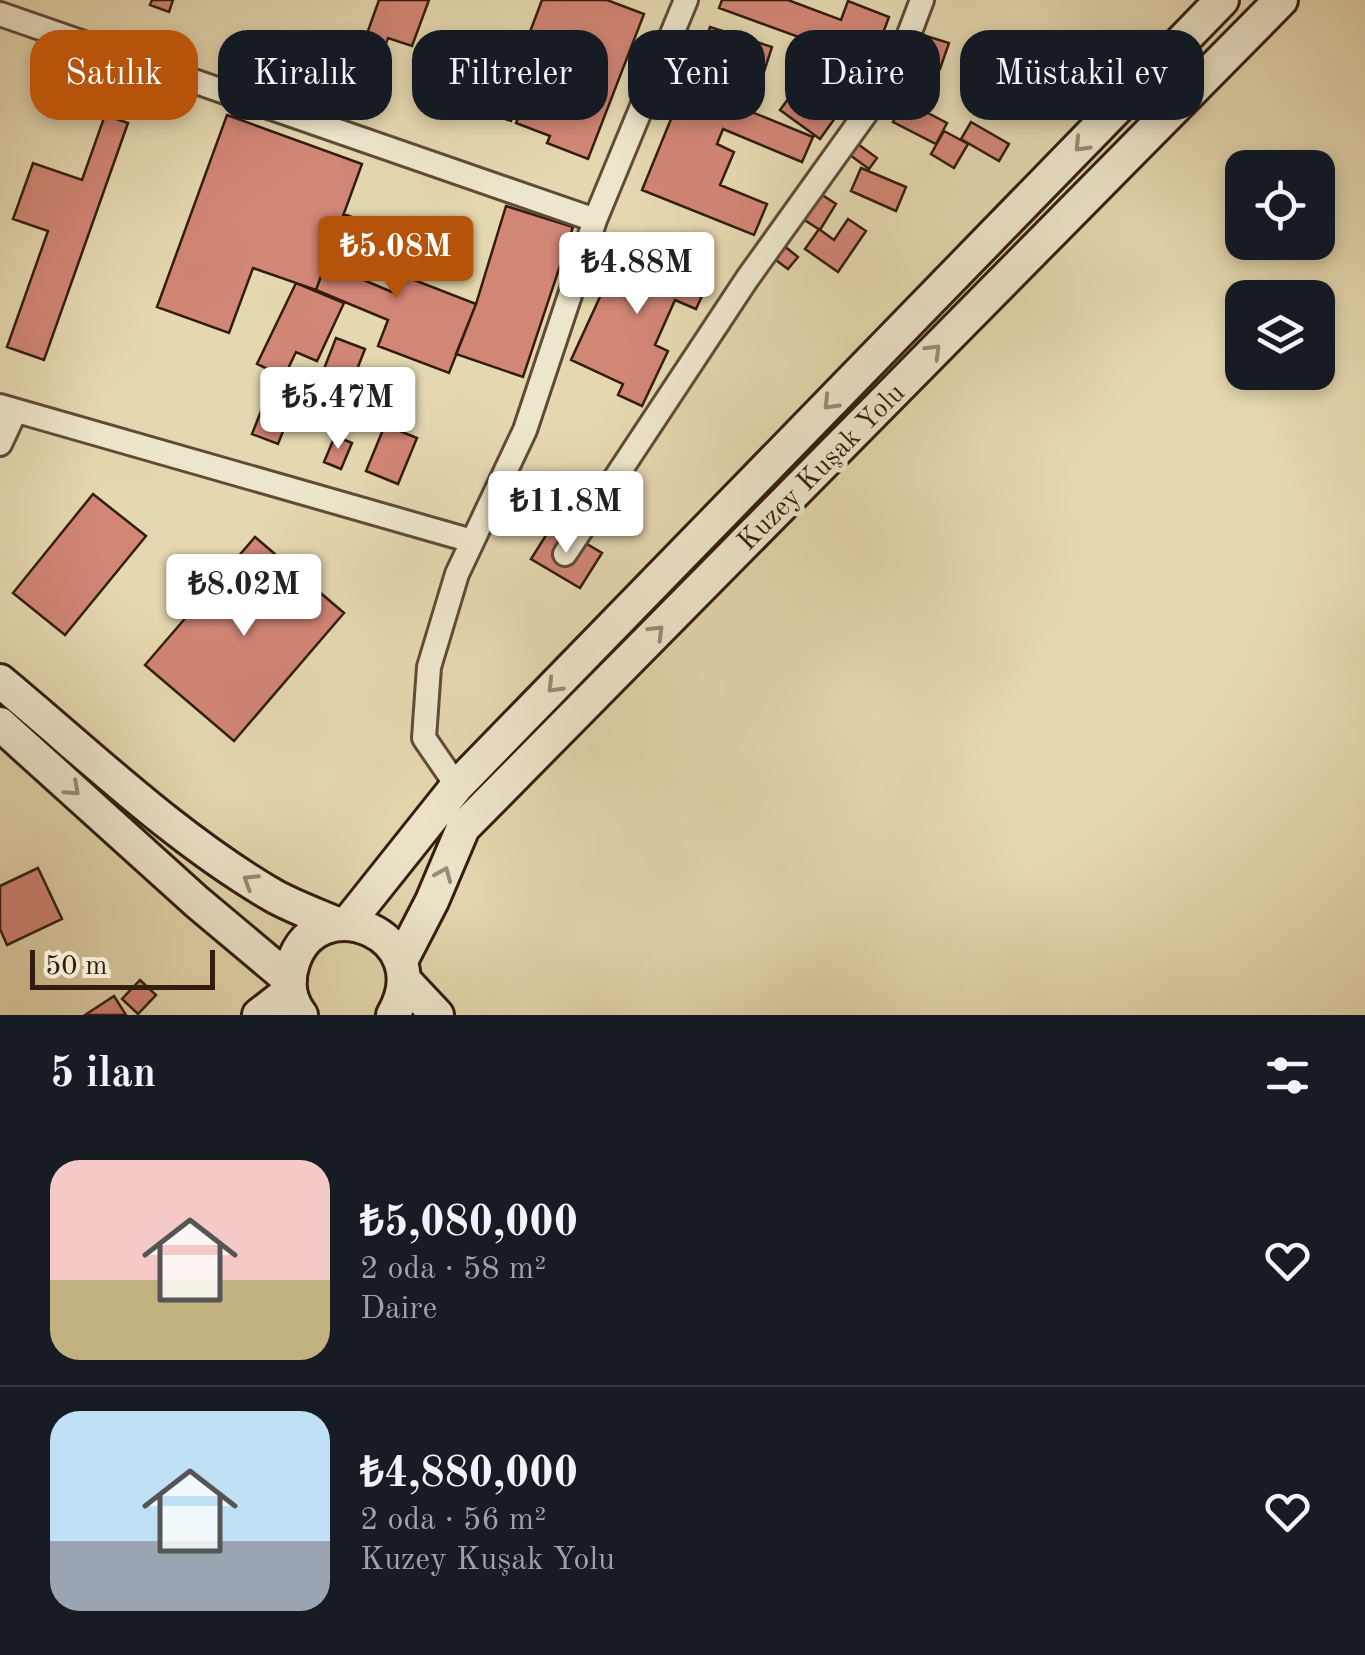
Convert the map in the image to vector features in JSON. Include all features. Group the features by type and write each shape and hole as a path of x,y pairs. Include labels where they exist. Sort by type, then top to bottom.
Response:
{"main road":[{"name":"Kuzey Kuşak Yolu","path":"293,995 295,956 305,941 320,930 342,924 457,786 1222,0"},
{"name":"Kuzey Kuşak Yolu","path":"393,1015 401,1000 403,971 463,828 1281,0"},
{"path":"0,681 176,828 238,874 277,897 342,924 376,931 391,944 403,971 437,1015"},
{"path":"0,724 197,902 293,995 259,1015"}],"street":[{"path":"5,0 0,14 595,220"},
{"path":"457,786 424,738 429,667 457,574 524,430 595,220 686,0"},
{"path":"566,554 748,279 894,74 922,0"},
{"path":"0,444 8,409 472,542"}],"building":[{"path":"152,0 173,0 169,12 150,5"},
{"path":"379,0 429,0 418,30 412,30 412,46 392,39 392,30 368,30"},
{"path":"542,0 607,0 644,14 638,30 628,30 628,55 608,107 608,30 531,30"},
{"path":"722,0 788,0 841,20 848,1 889,17 884,30 785,32 719,8"},
{"path":"940,40 949,43 940,69"},
{"path":"765,45 772,47 765,68"},
{"path":"765,117 813,137 802,162 723,129 717,144 734,152 720,185 767,204 754,235 642,190 671,120"},
{"path":"940,119 947,123 936,144 893,122"},
{"path":"103,120 128,123 44,360 7,347 48,231 13,219 33,163 82,180"},
{"path":"225,120 241,120 362,164 316,290 253,268 229,333 157,307"},
{"path":"603,120 588,159 547,143 550,136 516,123"},
{"path":"794,120 834,120 820,139"},
{"path":"971,122 1009,144 999,161 961,139"},
{"path":"944,131 968,144 954,168 931,154"},
{"path":"851,139 877,158 869,169 843,150"},
{"path":"861,168 906,187 896,211 851,191"},
{"path":"816,191 836,204 820,230 800,217"},
{"path":"506,206 573,227 523,377 456,354"},
{"path":"344,214 379,228 359,278 392,292 399,274 476,304 449,373 378,346 388,320 316,290"},
{"path":"848,219 866,231 838,272 805,249 819,229 834,240"},
{"path":"627,238 711,276 696,309 675,300 655,345 668,351 642,406 618,395 623,384 571,360"},
{"path":"783,245 798,257 788,269 773,258"},
{"path":"296,283 344,303 317,361 296,352 284,377 257,364"},
{"path":"336,338 365,349 340,413 311,402"},
{"path":"267,396 293,406 278,444 252,434"},
{"path":"385,425 417,438 398,484 366,471"},
{"path":"335,436 352,443 341,469 324,462"},
{"path":"93,494 146,536 65,635 13,593"},
{"path":"553,524 602,553 580,588 531,559"},
{"path":"255,537 344,613 234,741 145,665"},
{"path":"38,868 62,919 7,945 0,929 0,886"},
{"path":"140,980 156,995 138,1014 122,999"},
{"path":"114,996 126,1015 85,1015"}]}
